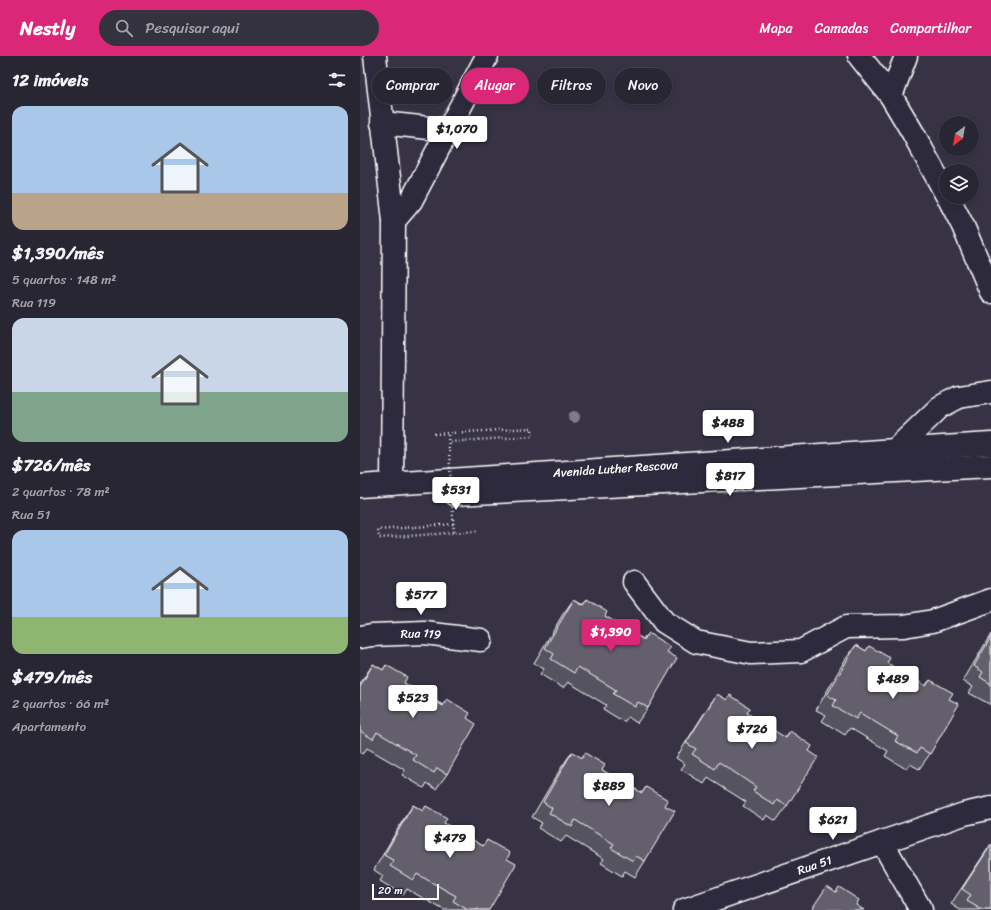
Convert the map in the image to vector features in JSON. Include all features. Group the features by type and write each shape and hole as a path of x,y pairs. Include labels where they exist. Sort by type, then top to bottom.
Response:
{"street":[{"path":"375,56 394,221 392,484"},
{"path":"394,221 411,201 486,56"},
{"path":"859,56 891,96 939,181"},
{"path":"891,96 906,56"},
{"path":"382,123 448,130"},
{"path":"952,204 964,226 991,292"},
{"path":"895,450 940,407 959,397 991,392"},
{"name":"Avenida Luther Rescova","path":"360,486 442,479 991,444"},
{"name":"Avenida Luther Rescova","path":"360,500 467,493 991,466"},
{"path":"634,582 664,622 696,642 751,654 801,651 846,627 904,626 933,621 991,600"},
{"name":"Rua 119","path":"360,637 372,635 425,633 481,640"},
{"name":"Rua 51","path":"684,910 964,814 991,808"},
{"path":"882,842 921,910"}],"path":[{"path":"434,434 532,428 533,436 448,442"},
{"path":"448,435 454,533"},
{"path":"453,524 378,530 379,538 478,531"}],"building":[{"path":"574,599 584,605 587,599 607,612 605,616 644,640 648,633 671,647 667,652 677,658 648,708 638,702 635,707 613,694 616,690 578,667 574,673 551,659 554,654 545,648"},
{"path":"991,637 991,684 980,677 983,672 974,666"},
{"path":"856,645 866,651 869,646 890,658 887,663 926,686 930,680 953,693 949,699 959,704 930,754 920,748 917,753 895,741 898,736 860,713 856,719 833,706 836,700 827,695"},
{"path":"373,664 383,670 386,665 407,677 404,683 443,706 447,699 470,713 467,718 476,724 447,774 437,768 434,773 413,760 416,755 377,732 373,739 360,731 360,687"},
{"path":"717,694 727,700 730,695 750,708 747,713 786,738 790,731 812,746 809,751 818,757 787,806 777,800 774,805 753,791 756,787 719,762 715,769 692,754 696,749 686,743"},
{"path":"572,752 582,758 585,753 605,765 602,770 642,793 646,787 668,800 665,806 675,811 645,861 636,856 633,861 611,848 614,844 575,820 572,827 549,813 552,808 543,802"},
{"path":"413,805 423,811 426,806 447,818 444,823 483,846 487,840 510,853 507,859 516,864 489,910 468,910 453,901 456,896 417,874 413,880 390,866 394,861 384,855"},
{"path":"991,845 991,910 982,910 967,901 971,895 962,889"},
{"path":"827,886 836,892 839,887 859,900 856,905 864,910 811,910"}]}
